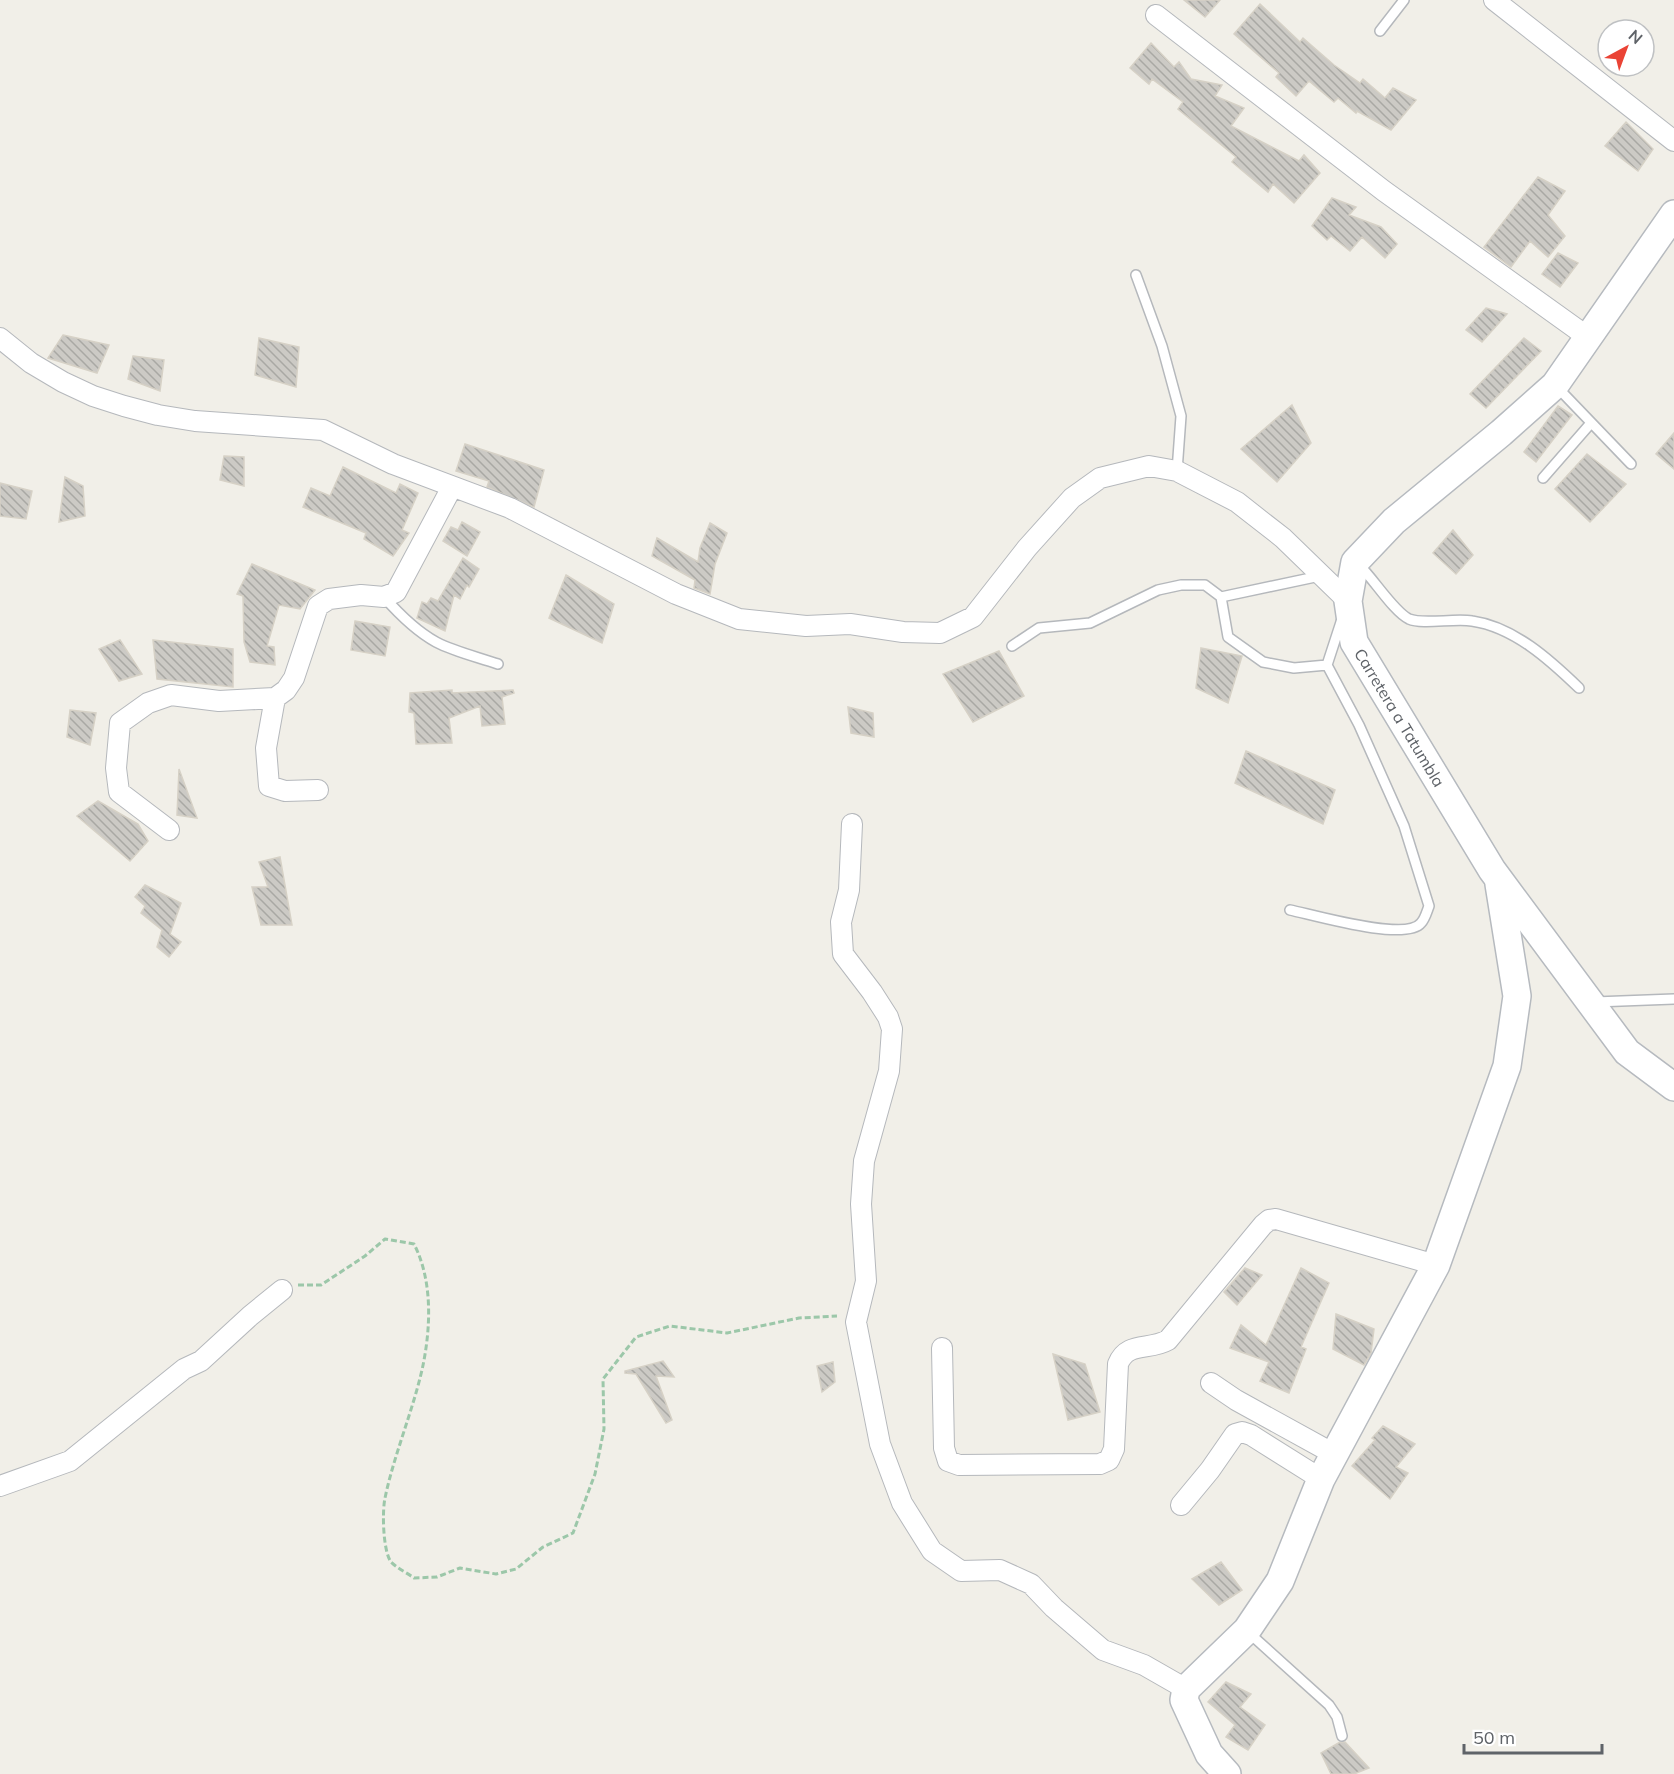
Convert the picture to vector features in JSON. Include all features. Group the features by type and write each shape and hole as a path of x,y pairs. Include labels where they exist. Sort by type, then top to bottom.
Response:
{"main road":[{"path":"1355,562 1394,521 1501,433 1555,385 1674,214"},
{"name":"Carretera a Tatumbla","path":"1355,562 1348,601 1354,642 1498,877 1627,1052 1674,1087"},
{"path":"1227,1774 1209,1754 1184,1700 1186,1689 1246,1630 1280,1581 1321,1479 1437,1265 1507,1066 1517,996 1498,877"}],"street":[{"path":"1494,0 1674,141"},
{"path":"1156,15 1384,191 1589,338"},
{"path":"0,338 31,363 93,396 158,415 195,421 322,430 393,464 510,508 676,594 740,619 806,626 850,624 903,632 940,633 973,617 1027,548 1072,498 1100,478 1149,466 1177,471 1237,502 1283,537 1348,601"},
{"path":"169,830 119,792 116,768 120,723 148,703 171,695 219,701 275,698 286,690 294,678 318,606 329,599 361,595 384,597 396,592 452,487"},
{"path":"275,698 266,748 269,786 285,791 318,790"},
{"path":"852,824 849,890 841,922 843,954 872,992 888,1017 892,1029 890,1071 864,1161 861,1204 866,1281 855,1322 880,1444 902,1503 932,1551 961,1571 1000,1570 1031,1584 1054,1608 1103,1650 1144,1665 1186,1689"},
{"path":"942,1348 944,1448 948,1461 960,1465 1100,1464 1109,1460 1114,1449 1118,1364 1121,1356 1127,1350 1162,1344 1168,1340 1269,1220 1276,1219 1437,1265"},
{"path":"0,1485 70,1461 184,1369 201,1361 282,1290"},
{"path":"1210,1383 1236,1400 1334,1454"},
{"path":"1181,1505 1210,1470 1235,1434 1242,1431 1321,1479"}],"lane":[{"path":"1380,31 1404,0"},
{"path":"1136,275 1162,346 1181,416 1177,471"},
{"path":"1555,385 1631,464"},
{"path":"1543,477 1591,423"},
{"path":"1355,562 1370,575 1408,619 1422,622 1444,619 1473,621 1497,628 1552,662 1579,688"},
{"path":"1221,597 1323,575"},
{"path":"1012,646 1039,628 1090,623 1158,591 1181,585 1205,585 1221,597 1228,638 1263,662 1294,668 1327,665"},
{"path":"384,597 398,613 438,643 498,664"},
{"path":"1290,910 1389,931 1411,930 1421,924 1429,906 1404,826 1359,725 1327,665 1348,601"},
{"path":"1591,1002 1674,999"},
{"path":"1246,1630 1329,1705 1337,1716 1342,1736"}],"path":[{"path":"282,1290 302,1284 321,1285 365,1256 385,1239 414,1244 421,1257 426,1274 428,1316 422,1368 385,1500 384,1539 390,1561 414,1578 437,1577 460,1568 496,1574 516,1569 543,1547 573,1533 595,1474 604,1429 603,1379 636,1337 670,1326 727,1333 799,1318 857,1315"}],"building":[{"path":"1184,0 1220,0 1205,17"},
{"path":"1260,4 1300,42 1303,38 1334,65 1360,83 1363,79 1385,98 1393,88 1416,100 1391,130 1357,111 1356,113 1338,98 1334,102 1309,81 1296,96 1276,77 1279,73 1234,34"},
{"path":"1151,43 1174,67 1179,62 1191,79 1222,85 1215,96 1244,108 1231,126 1299,161 1304,155 1320,173 1294,203 1273,184 1268,192 1232,162 1236,157 1178,109 1183,102 1152,79 1149,84 1130,68"},
{"path":"1626,122 1653,149 1638,171 1605,146"},
{"path":"1538,177 1565,191 1548,215 1565,236 1548,257 1530,241 1511,267 1484,247"},
{"path":"1332,198 1356,207 1349,215 1381,227 1397,244 1385,258 1362,237 1350,251 1331,236 1327,240 1312,226"},
{"path":"1558,253 1578,263 1560,287 1542,274"},
{"path":"1486,308 1507,314 1482,342 1466,330"},
{"path":"63,335 109,345 97,373 48,358"},
{"path":"259,338 299,347 296,387 255,375"},
{"path":"1524,338 1541,351 1486,408 1470,394"},
{"path":"133,356 164,360 160,391 128,379"},
{"path":"1292,405 1311,443 1277,482 1241,449"},
{"path":"1558,406 1572,415 1536,462 1524,452"},
{"path":"1674,433 1674,469 1656,454"},
{"path":"465,444 544,470 534,507 487,487 489,481 456,471"},
{"path":"1587,454 1626,484 1590,522 1555,489"},
{"path":"224,456 244,457 244,486 220,480"},
{"path":"343,467 396,493 400,484 418,493 402,530 409,533 393,556 364,539 366,533 303,507 311,488 330,496"},
{"path":"65,477 83,486 85,516 59,522"},
{"path":"0,483 32,491 26,519 0,516"},
{"path":"462,522 480,532 467,556 443,541 451,527 458,530"},
{"path":"710,523 727,533 715,564 710,594 694,588 695,580 652,556 657,538 698,562 700,548"},
{"path":"1453,530 1473,555 1456,574 1433,553"},
{"path":"463,558 479,569 460,599 454,595 445,631 417,618 422,602 427,604 431,598 438,601"},
{"path":"252,564 315,590 300,609 279,605 267,646 274,647 275,665 250,662 244,642 243,596 237,594"},
{"path":"566,575 614,604 602,643 549,618"},
{"path":"355,621 390,627 385,656 351,650"},
{"path":"120,640 142,674 119,681 99,649"},
{"path":"153,640 233,649 233,687 157,679"},
{"path":"1201,648 1242,656 1228,703 1196,688"},
{"path":"999,651 1024,696 973,722 943,674"},
{"path":"452,690 452,693 513,690 514,693 502,697 505,724 482,726 480,706 449,718 452,743 416,744 414,713 409,712 410,693"},
{"path":"848,707 873,713 874,737 851,733"},
{"path":"70,710 96,713 90,745 67,737"},
{"path":"1246,751 1335,790 1323,824 1235,783"},
{"path":"179,769 197,818 177,815"},
{"path":"98,801 138,824 148,841 130,861 77,816"},
{"path":"280,857 292,925 261,925 252,887 268,887 259,862"},
{"path":"145,885 181,903 170,934 181,942 169,957 157,947 162,930 141,913 145,906 135,897"},
{"path":"1245,1268 1262,1275 1237,1305 1224,1292"},
{"path":"1301,1268 1329,1283 1301,1347 1306,1349 1289,1393 1260,1381 1269,1362 1230,1348 1241,1325 1266,1345"},
{"path":"1336,1314 1374,1329 1371,1353 1364,1365 1333,1349"},
{"path":"1053,1354 1085,1364 1100,1412 1068,1420"},
{"path":"663,1361 674,1377 656,1376 672,1420 666,1423 636,1374 625,1373 625,1371"},
{"path":"833,1362 835,1382 822,1392 817,1366"},
{"path":"1383,1426 1415,1444 1396,1467 1408,1473 1390,1499 1352,1466 1375,1440 1372,1438"},
{"path":"1221,1562 1242,1590 1219,1605 1192,1579"},
{"path":"1226,1682 1251,1694 1240,1707 1265,1725 1248,1750 1226,1737 1235,1725 1208,1702"},
{"path":"1340,1742 1345,1742 1369,1768 1354,1774 1331,1774 1321,1753"}]}
